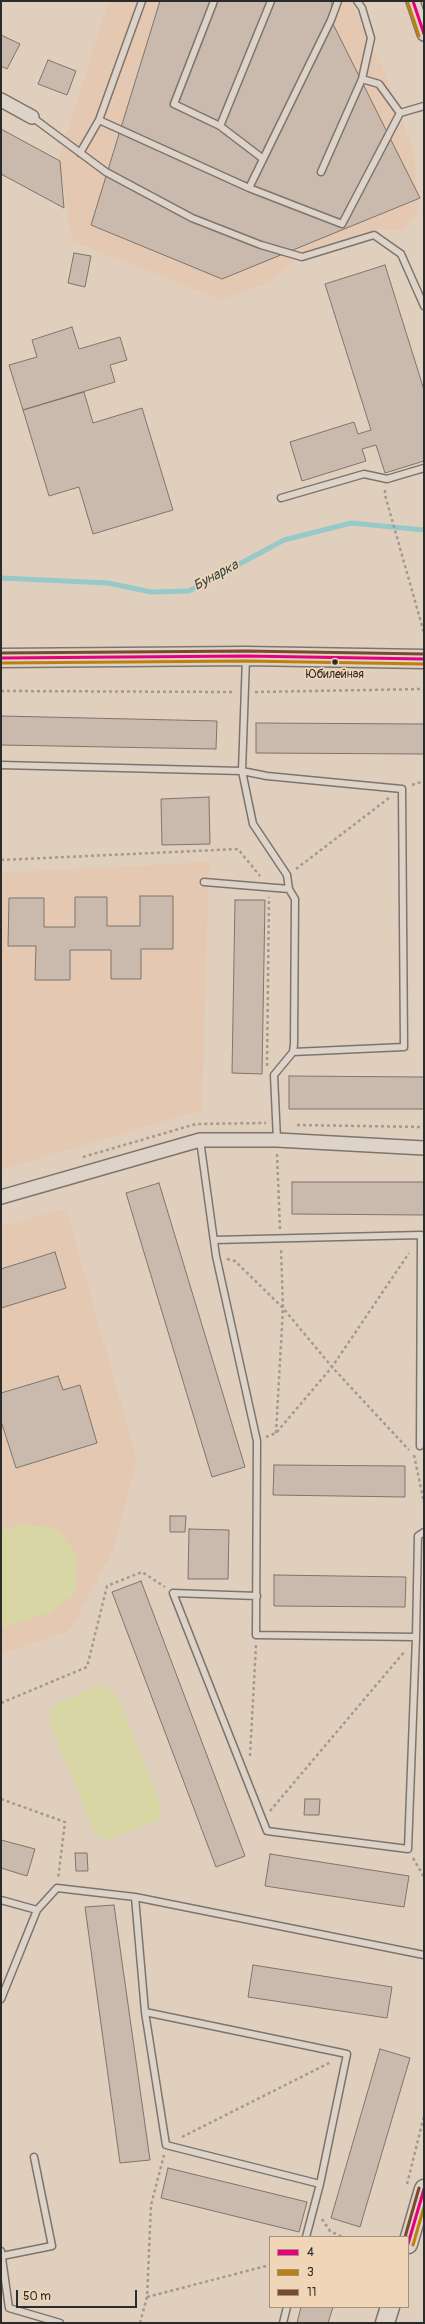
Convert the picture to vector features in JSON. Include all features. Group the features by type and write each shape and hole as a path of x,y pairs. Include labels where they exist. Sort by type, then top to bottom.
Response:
{"street":[{"path":"413,1 424,34"},
{"path":"1,100 32,117"},
{"path":"1,658 246,656 424,659"},
{"path":"1,1197 200,1140 277,1140 424,1148"},
{"path":"409,2241 424,2189"},
{"path":"385,2323 390,2308"}],"lane":[{"path":"80,153 99,120 142,1"},
{"path":"214,1 174,104 220,126 262,158"},
{"path":"220,126 271,1"},
{"path":"249,188 262,158 331,20 338,1"},
{"path":"320,172 362,79 371,38 362,8 357,1"},
{"path":"362,79 379,84 400,113"},
{"path":"99,120 249,188 342,224 400,113 424,106"},
{"path":"32,117 106,172 192,218 261,245 302,257 374,234 401,254 424,306"},
{"path":"282,498 364,474 387,479 424,468"},
{"path":"246,656 246,692 242,770 253,824 287,875 289,889 295,900 294,1052 274,1075 277,1140"},
{"path":"1,765 242,770 267,776 402,789 404,1047 294,1052"},
{"path":"204,882 289,889"},
{"path":"200,1140 216,1256 257,1441 256,1635 416,1637"},
{"path":"214,1240 421,1235 420,1446"},
{"path":"257,1596 173,1593 267,1831 408,1849 416,1637 418,1536 424,1532"},
{"path":"1,1999 37,1910 57,1888 135,1897 424,1955"},
{"path":"135,1897 145,2012 166,2145 320,2184"},
{"path":"1,1900 37,1910"},
{"path":"145,2012 347,2054 320,2184 306,2236"},
{"path":"34,2157 52,2246 2,2254 9,2308 60,2323"},
{"path":"283,2323 287,2308"}],"path":[{"path":"387,479 385,495 424,633"},
{"path":"1,691 246,692 424,689"},
{"path":"287,875 402,789 424,781"},
{"path":"1,860 238,849 270,887 267,1068"},
{"path":"266,1115 266,1123"},
{"path":"276,1433 283,1308 277,1140"},
{"path":"257,1441 276,1433 332,1368 421,1235"},
{"path":"216,1256 235,1261 283,1308 332,1368 413,1454 424,1504"},
{"path":"1,1702 87,1667 97,1619 107,1586 142,1572 173,1593"},
{"path":"250,1757 256,1635"},
{"path":"263,1818 416,1637"},
{"path":"1,1799 65,1822 57,1888"},
{"path":"408,1849 424,1877"},
{"path":"140,2323 147,2297 151,2205 166,2145 347,2054"},
{"path":"405,2192 424,2116"},
{"path":"314,2205 330,2231 340,2236"},
{"path":"147,2297 269,2265"}],"shaded area":[{"path":"109,1 351,1 384,71 414,153 418,208 405,230 375,230 305,251 270,282 221,300 72,241 59,157"},
{"path":"209,862 202,1110 1,1170 1,873"},
{"path":"66,1209 137,1461 112,1553 69,1631 1,1654 1,1226"}],"green space":[{"path":"19,1525 56,1527 77,1554 75,1594 49,1613 1,1628 1,1530"},
{"path":"99,1685 111,1689 119,1699 162,1808 159,1820 107,1840 96,1835 51,1727 49,1716 52,1706"}],"building":[{"path":"160,1 332,1 331,20 420,198 222,279 91,225"},
{"path":"1,35 20,44 7,69 1,66"},
{"path":"48,60 76,71 67,95 38,84"},
{"path":"1,129 60,161 64,208 1,174"},
{"path":"74,253 91,256 85,287 68,283"},
{"path":"385,265 424,390 424,461 385,473 376,445 362,449 366,461 302,481 290,442 354,422 358,434 371,430 325,284"},
{"path":"72,327 79,349 120,337 127,360 110,365 115,382 23,410 9,365 37,357 32,340"},
{"path":"84,392 93,423 142,408 173,510 93,534 79,487 49,496 23,410"},
{"path":"1,716 217,721 216,749 1,745"},
{"path":"256,723 424,724 424,754 256,753"},
{"path":"209,797 210,844 162,845 161,799"},
{"path":"140,896 173,896 173,949 141,949 141,979 111,979 111,950 70,950 70,980 35,980 36,946 8,946 9,898 44,898 44,927 75,927 75,897 107,897 107,926 140,926"},
{"path":"235,900 265,900 262,1074 232,1073"},
{"path":"289,1076 424,1077 424,1109 289,1109"},
{"path":"292,1182 424,1182 424,1215 292,1214"},
{"path":"159,1183 245,1467 212,1477 126,1193"},
{"path":"55,1252 66,1288 1,1308 1,1269"},
{"path":"58,1376 63,1390 80,1385 97,1443 16,1468 1,1421 1,1393"},
{"path":"274,1465 405,1466 405,1497 273,1495"},
{"path":"170,1516 186,1516 185,1532 170,1532"},
{"path":"189,1529 229,1530 228,1579 188,1579"},
{"path":"274,1575 406,1577 405,1607 274,1606"},
{"path":"141,1581 245,1856 216,1867 112,1592"},
{"path":"305,1799 320,1799 319,1815 304,1815"},
{"path":"1,1840 35,1849 27,1876 1,1868"},
{"path":"75,1853 87,1853 88,1871 76,1871"},
{"path":"270,1854 409,1876 404,1907 265,1886"},
{"path":"114,1905 150,2160 120,2163 85,1907"},
{"path":"253,1965 392,1987 387,2018 248,1997"},
{"path":"380,2049 410,2058 360,2227 331,2218"},
{"path":"168,2168 307,2202 299,2232 161,2198"},
{"path":"301,2308 333,2308 328,2323 297,2323"}],"waterway":[{"name":"Бунарка","path":"1,578 108,583 151,592 189,591 284,540 351,523 424,530"}],"transit line":[{"name":"4","path":"413,1 424,34"},
{"name":"3","path":"408,3 419,36"},
{"name":"11","path":"1,653 246,651 424,654"},
{"name":"4","path":"1,658 246,656 424,659"},
{"name":"3","path":"1,663 246,661 424,664"},
{"name":"11","path":"405,2236 419,2188"},
{"name":"4","path":"409,2241 424,2189"},
{"name":"3","path":"413,2245 424,2207"}],"place":[{"name":"Юбилейная","path":"335,662"}]}
